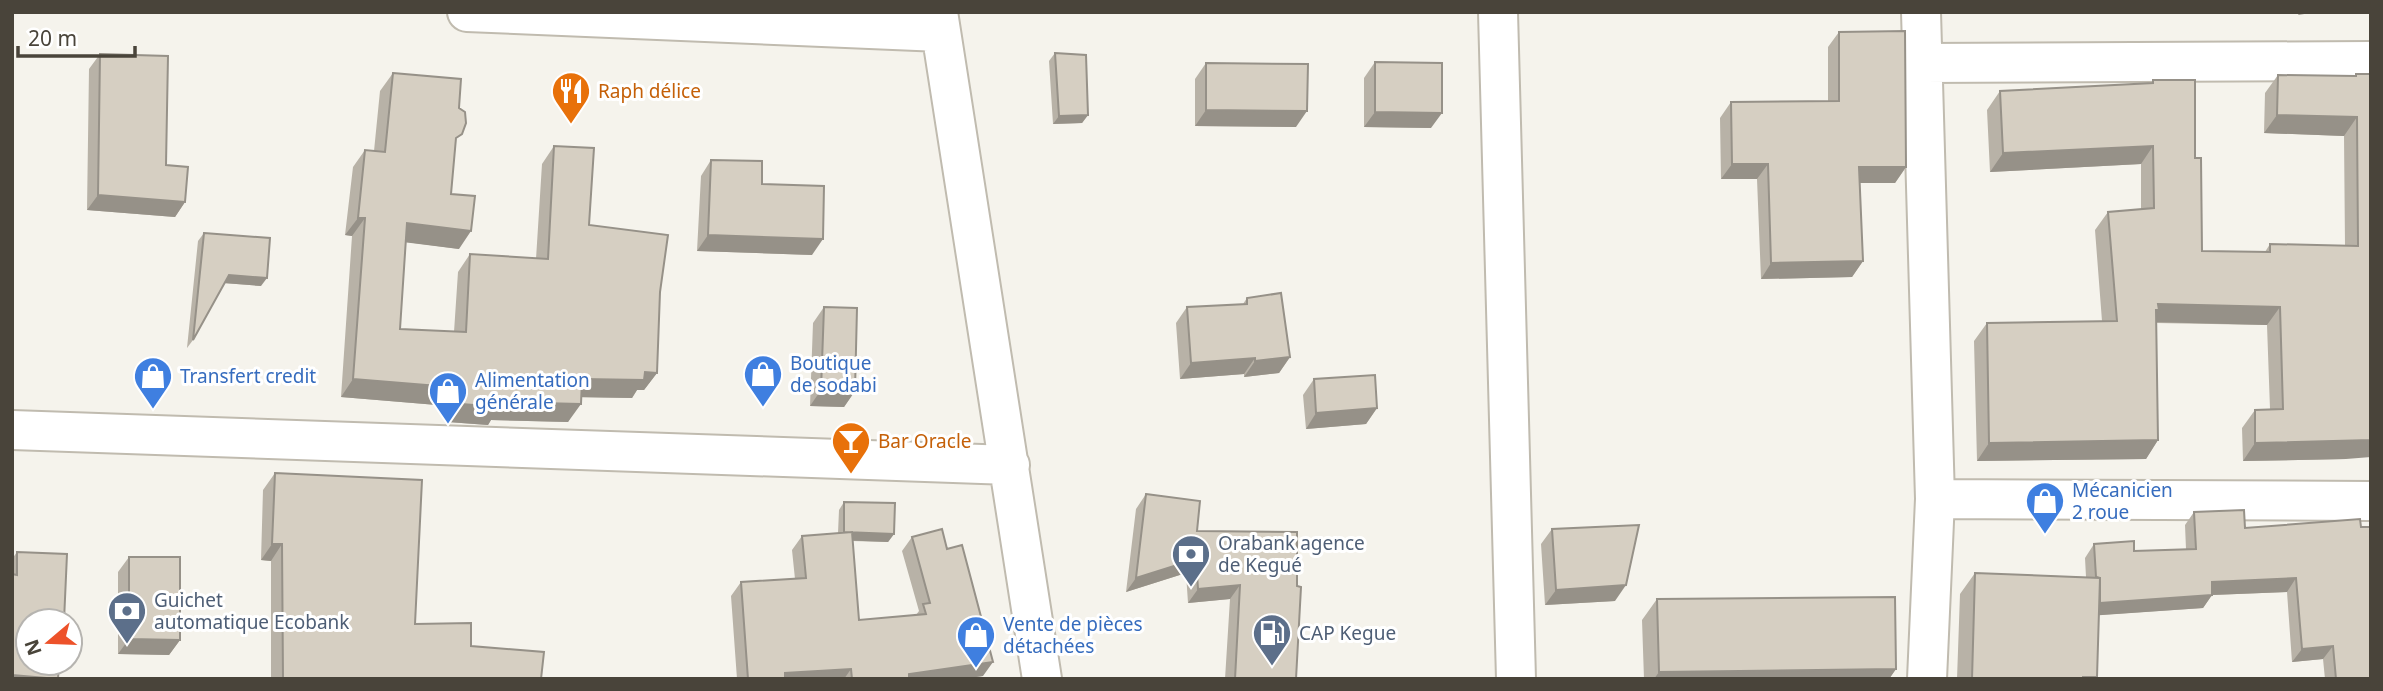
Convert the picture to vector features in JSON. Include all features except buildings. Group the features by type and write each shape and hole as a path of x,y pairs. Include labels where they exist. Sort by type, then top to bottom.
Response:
{"street":[{"path":"467,12 940,22 1042,679"},
{"path":"1498,12 1516,679"},
{"path":"1921,12 1935,499 1927,679"},
{"path":"1923,63 2371,61"},
{"path":"12,430 1010,466"},
{"path":"1935,499 2371,500"}],"place":[{"name":"Raph délice","path":"571,125"},
{"name":"Boutique de sodabi","path":"763,408"},
{"name":"Transfert credit","path":"153,410"},
{"name":"Alimentation générale","path":"448,425"},
{"name":"Bar Oracle","path":"851,475"},
{"name":"Mécanicien 2 roue","path":"2045,535"},
{"name":"Orabank agence de Kegué","path":"1191,588"},
{"name":"Guichet automatique Ecobank","path":"127,645"},
{"name":"CAP Kegue","path":"1272,667"},
{"name":"Vente de pièces détachées","path":"976,669"}]}
